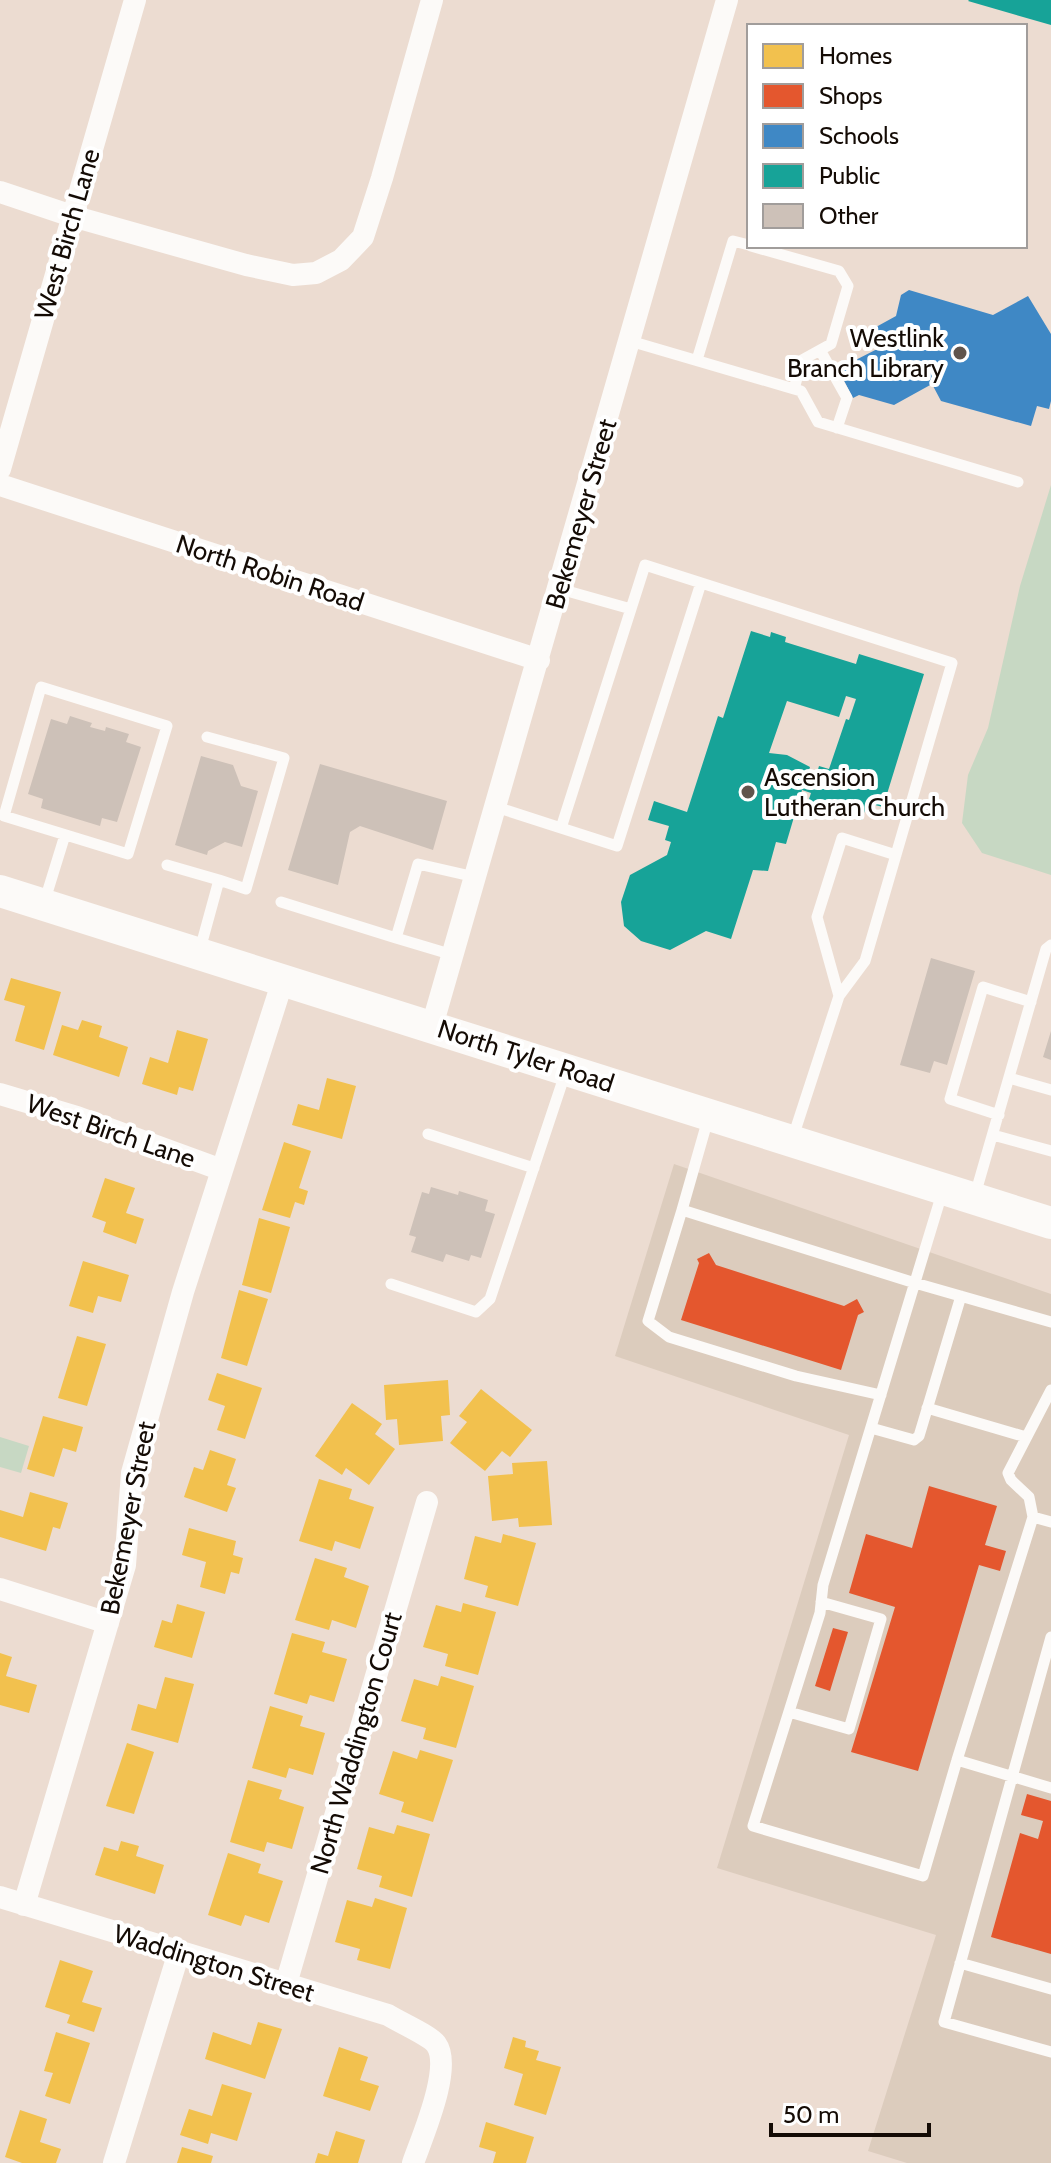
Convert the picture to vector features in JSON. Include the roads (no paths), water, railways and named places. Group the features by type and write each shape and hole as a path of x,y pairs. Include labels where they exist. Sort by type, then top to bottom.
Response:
{"main road":[{"name":"North Tyler Road","path":"0,891 1051,1223"}],"street":[{"name":"West Birch Lane","path":"0,469 135,0"},
{"path":"0,192 72,216 246,265 293,275 316,273 341,260 363,237 432,0"},
{"name":"Bekemeyer Street","path":"432,1026 727,0"},
{"name":"North Robin Road","path":"0,485 539,660"},
{"name":"Bekemeyer Street","path":"24,1905 125,1565 132,1473 183,1292 283,980"},
{"name":"West Birch Lane","path":"0,1094 77,1117 222,1170"},
{"name":"North Waddington Court","path":"286,1984 427,1502"},
{"path":"0,1589 108,1623"},
{"name":"Waddington Street","path":"0,1897 388,2015 435,2042 441,2057 441,2076 413,2163"},
{"path":"114,2163 179,1952"}],"lane":[{"path":"697,360 733,241 747,245"},
{"path":"757,248 839,271 848,286 831,344 802,360 794,389"},
{"path":"630,341 801,391 818,422 1018,482"},
{"path":"820,350 847,398 837,428"},
{"path":"561,828 645,565 952,663 865,961 839,996 792,1141"},
{"path":"496,807 617,846 701,583"},
{"path":"560,589 631,609"},
{"path":"41,687 167,726 128,854 65,835 4,816 41,687"},
{"path":"167,865 246,889 284,758 207,737"},
{"path":"43,904 65,835"},
{"path":"839,996 817,917 842,838 896,855"},
{"path":"396,938 418,864 475,877"},
{"path":"199,953 219,880"},
{"path":"281,902 453,955"},
{"path":"974,1199 1046,949 1051,945"},
{"path":"999,1115 950,1099 983,987 1031,1002"},
{"path":"391,1284 476,1312 490,1299 566,1069"},
{"path":"1009,1078 1051,1090"},
{"path":"709,1115 648,1321 669,1337 796,1376 881,1395"},
{"path":"428,1134 534,1168"},
{"path":"993,1135 1051,1151"},
{"path":"943,1189 823,1585 820,1613 753,1826 923,1876 1033,1517 1029,1497 1008,1473 1051,1390"},
{"path":"682,1210 1051,1322"},
{"path":"871,1428 914,1440 919,1436 961,1296"},
{"path":"927,1408 1026,1437"},
{"path":"1033,1517 1051,1522"},
{"path":"789,1712 849,1729 853,1716 881,1619 821,1602"},
{"path":"1051,1637 944,2022 1051,2052"},
{"path":"957,1760 1051,1788"},
{"path":"960,1963 1051,1989"}],"place":[{"name":"Westlink Branch Library","path":"960,353"},
{"name":"Ascension Lutheran Church","path":"748,792"}]}
